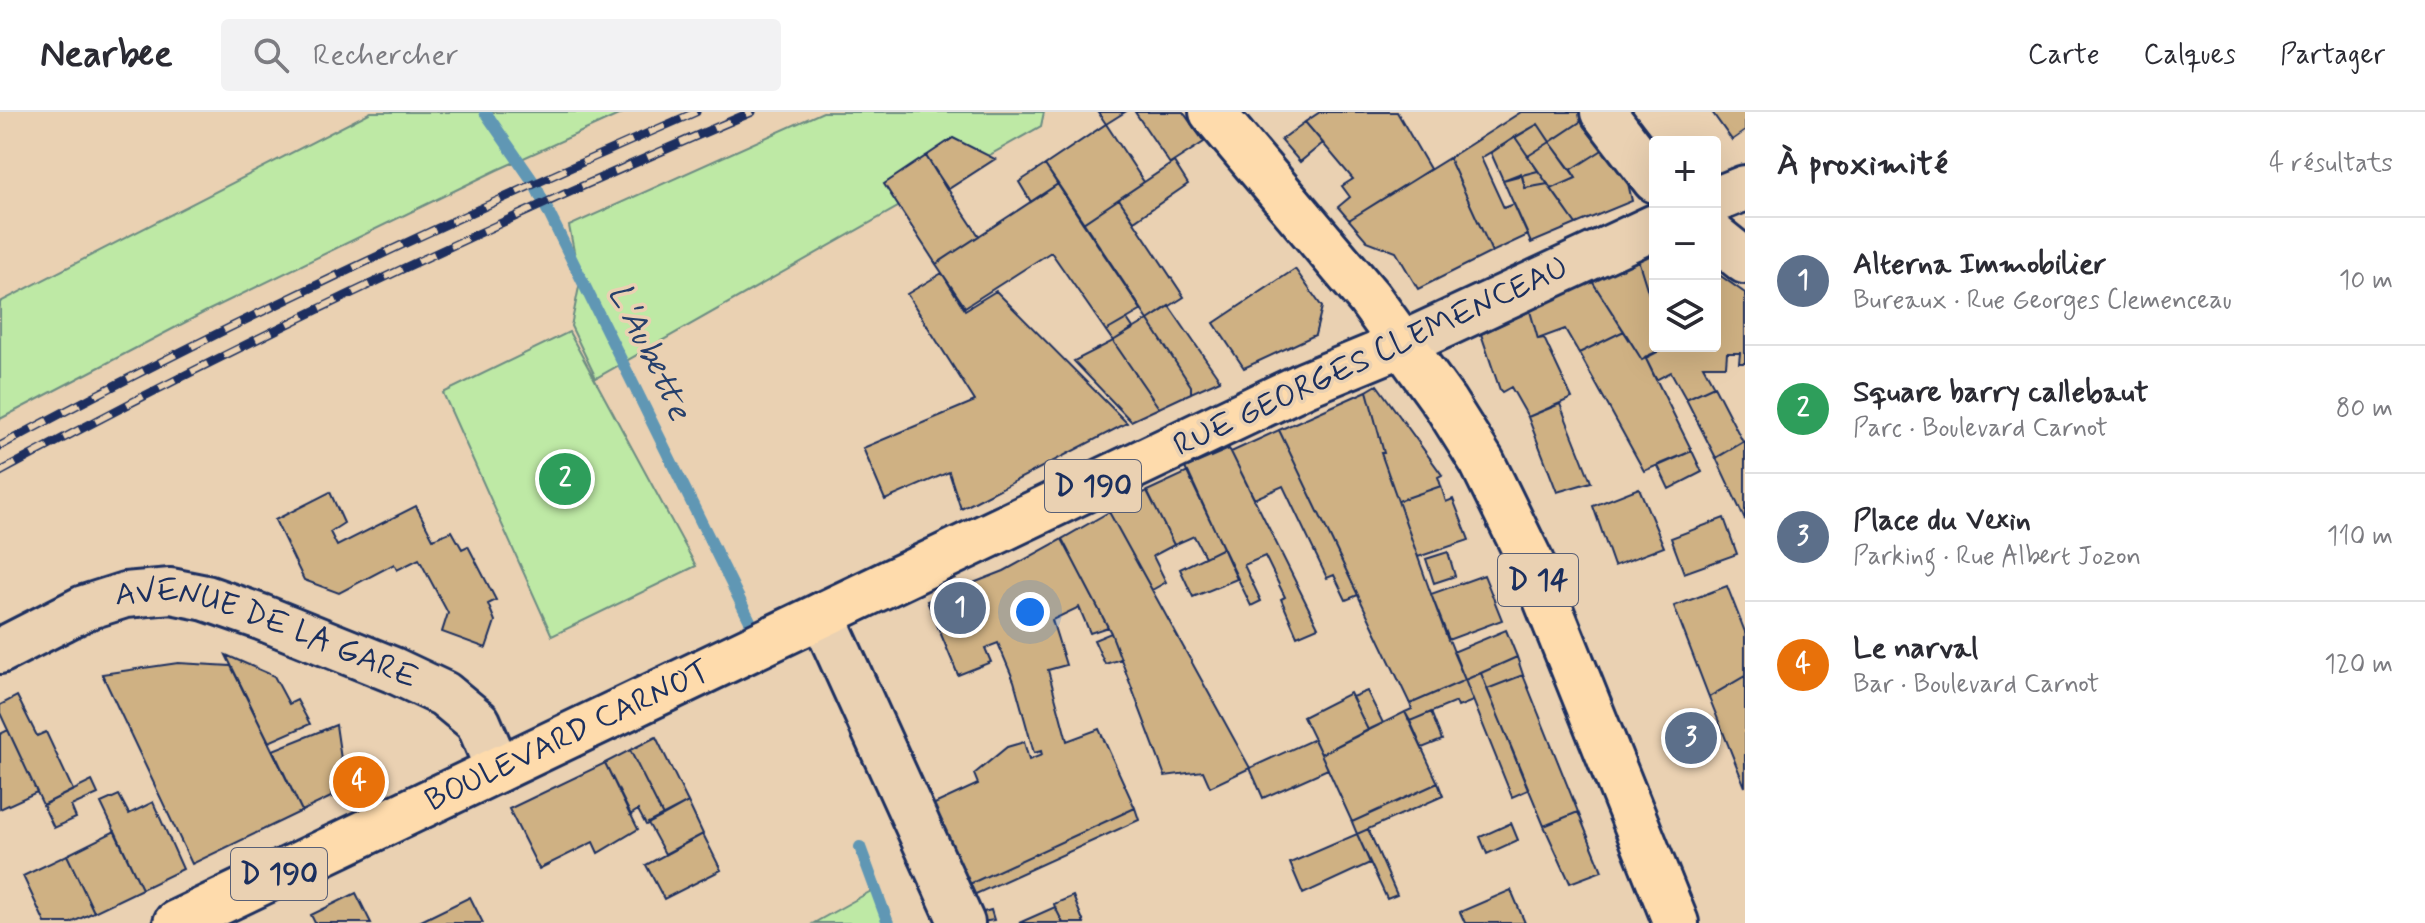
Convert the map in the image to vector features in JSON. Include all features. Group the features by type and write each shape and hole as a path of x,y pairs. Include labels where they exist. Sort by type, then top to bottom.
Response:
{"main road":[{"name":"D 14","path":"1212,112 1369,298 1466,435 1510,516 1676,923"},
{"name":"RUE GEORGES CLEMENCEAU","path":"804,624 1306,384 1403,344"},
{"name":"BOULEVARD CARNOT","path":"176,923 804,624"}],"street":[{"path":"1603,112 1649,172"},
{"path":"1721,198 1745,188"},
{"name":"RUE GEORGES CLEMENCEAU","path":"1403,344 1649,230"},
{"path":"1721,242 1745,261"},
{"name":"AVENUE DE LA GARE","path":"0,651 102,601 146,592 171,591 206,598 393,670 444,694 478,722 498,769"},
{"path":"804,624 962,923"}],"green space":[{"path":"371,112 625,112 497,170 205,312 0,419 0,302"},
{"path":"823,112 1044,112 1041,126 596,378 571,326 580,282 569,226"},
{"path":"569,332 696,566 552,636 443,393"},
{"path":"873,890 891,923 814,923"}],"building":[{"path":"1098,112 1125,112 1106,124"},
{"path":"1135,112 1183,112 1204,142 1170,164"},
{"path":"1320,112 1397,112 1430,169 1349,220 1338,207 1350,197 1342,186 1353,179 1305,122"},
{"path":"1521,112 1582,112 1586,118 1550,142 1538,124 1481,158 1504,208 1514,204 1528,235 1492,252 1449,158"},
{"path":"1712,112 1745,112 1745,131 1732,140"},
{"path":"1586,118 1607,147 1571,170 1550,142"},
{"path":"1305,122 1323,143 1300,162 1281,140"},
{"path":"1106,124 1144,182 1083,223 1045,165"},
{"path":"1538,124 1550,142 1528,156 1515,137"},
{"path":"1515,137 1538,171 1503,180 1491,153"},
{"path":"953,138 995,159 947,190 926,156"},
{"path":"1550,142 1576,178 1551,189 1528,156"},
{"path":"1607,147 1626,174 1632,201 1576,224 1551,189 1576,178 1571,170"},
{"path":"926,156 979,236 936,264 884,184"},
{"path":"1449,158 1492,252 1418,289 1396,252 1367,241 1349,220"},
{"path":"1174,162 1188,184 1134,221 1119,199"},
{"path":"1045,165 1058,184 1031,202 1019,182"},
{"path":"1538,171 1548,184 1525,188 1522,175"},
{"path":"1521,173 1525,188 1548,184 1576,224 1531,243 1503,180"},
{"path":"1058,184 1142,310 1106,331 1051,252 965,307 936,264"},
{"path":"1119,199 1184,297 1148,320 1083,223"},
{"path":"1636,253 1649,254 1649,295"},
{"path":"1636,253 1649,295 1649,352 1657,352 1642,360 1588,275"},
{"path":"1295,269 1322,307 1315,335 1244,368 1214,323"},
{"path":"942,273 965,310 996,291 1127,423 961,509 949,472 885,500 863,448 975,401 907,294"},
{"path":"1585,275 1588,275 1624,331 1579,353 1565,329 1538,339 1530,311 1587,283"},
{"path":"1721,276 1745,293 1745,363 1739,363 1740,353 1727,353 1726,366 1703,366 1714,386 1686,399 1671,372 1656,380 1645,357 1656,352 1721,352"},
{"path":"1169,306 1220,380 1191,393 1191,386 1148,320"},
{"path":"1530,311 1538,339 1544,338 1572,398 1528,417 1511,387 1502,392 1500,390 1481,334"},
{"path":"1127,319 1133,328 1113,341 1106,331"},
{"path":"1148,320 1191,386 1191,393 1159,408 1113,341"},
{"path":"1624,331 1642,360 1645,357 1692,451 1644,471 1579,353"},
{"path":"1113,341 1159,408 1131,421 1074,361"},
{"path":"1377,385 1442,475 1438,477 1441,486 1398,501 1381,453 1384,453 1367,391"},
{"path":"1714,386 1743,442 1716,458 1686,399"},
{"path":"1367,391 1384,453 1381,453 1465,680 1410,704 1279,430"},
{"path":"1560,404 1591,482 1557,492 1528,417"},
{"path":"1279,430 1358,595 1346,600 1334,575 1327,578 1283,486 1254,499 1231,452"},
{"path":"1745,441 1745,520 1716,458"},
{"path":"1229,449 1318,627 1297,636 1281,599 1285,597 1265,556 1244,565 1261,601 1251,606 1185,468"},
{"path":"1692,451 1702,472 1669,489 1658,466"},
{"path":"1188,472 1223,548 1205,557 1194,536 1174,545 1147,491"},
{"path":"1441,486 1446,502 1453,499 1469,540 1418,557 1398,501"},
{"path":"1639,488 1664,547 1614,566 1593,506"},
{"path":"1147,491 1174,545 1153,556 1166,582 1152,590 1109,512"},
{"path":"330,492 344,523 330,532 337,546 416,506 433,539 452,531 462,549 468,546 496,600 488,604 495,621 486,648 442,632 448,613 419,559 397,570 394,564 339,593 304,580 275,520"},
{"path":"1109,512 1250,768 1210,787 1203,771 1165,776 1111,633 1062,539"},
{"path":"1724,518 1737,554 1684,573 1671,538"},
{"path":"1062,539 1108,627 1090,633 1079,607 1052,620 1066,665 1048,670 1067,741 1099,729 1135,808 963,887 928,807 978,784 974,774 1007,747 1024,742 1029,760 1042,755 1041,751 1034,753 1014,681 998,643 985,648 991,662 958,675 927,601 1004,571"},
{"path":"1223,548 1237,579 1193,597 1180,569"},
{"path":"1448,552 1455,576 1434,583 1426,559"},
{"path":"1484,575 1502,620 1448,640 1431,594"},
{"path":"1727,586 1745,632 1745,676 1709,697 1674,606"},
{"path":"1506,630 1517,657 1465,680 1453,652"},
{"path":"1111,633 1121,659 1105,664 1094,640"},
{"path":"226,655 274,676 289,704 297,700 310,724 269,742"},
{"path":"1517,657 1523,675 1487,689 1481,673"},
{"path":"178,663 231,666 302,811 192,864 102,674"},
{"path":"1481,673 1528,790 1512,797 1465,680"},
{"path":"1523,675 1578,812 1544,826 1487,689"},
{"path":"1745,676 1745,787 1709,697"},
{"path":"1465,680 1473,701 1458,707 1456,702 1410,721 1405,712 1412,709 1410,704"},
{"path":"1367,691 1383,723 1368,730 1352,697"},
{"path":"1350,693 1368,730 1321,754 1303,717"},
{"path":"17,696 37,736 46,732 73,790 43,805 0,713 0,705"},
{"path":"1405,712 1438,783 1352,822 1321,754"},
{"path":"1431,712 1442,740 1422,748 1410,721"},
{"path":"336,725 342,766 331,797 302,811 273,750"},
{"path":"8,730 37,792 0,809 0,734"},
{"path":"656,737 688,802 663,816 630,750"},
{"path":"1314,739 1328,769 1263,798 1250,768"},
{"path":"630,750 663,816 646,825 638,810 630,815 605,763"},
{"path":"342,759 353,761 340,798 331,797"},
{"path":"605,763 638,829 598,853 593,842 539,869 509,809"},
{"path":"92,781 98,794 71,806 76,818 54,828 43,805"},
{"path":"1438,783 1443,796 1357,834 1352,822"},
{"path":"119,795 129,814 153,802 183,869 142,889 101,803"},
{"path":"688,802 703,834 665,854 648,823"},
{"path":"1135,808 1139,820 967,898 963,887"},
{"path":"1578,812 1602,871 1570,883 1544,826"},
{"path":"1511,823 1518,840 1487,854 1480,837"},
{"path":"1368,829 1397,895 1387,899 1357,834"},
{"path":"115,831 142,889 94,912 67,855"},
{"path":"703,834 721,870 664,899 646,865"},
{"path":"1357,834 1370,863 1303,894 1290,863"},
{"path":"67,855 94,912 71,923 45,923 23,876"},
{"path":"1511,890 1525,923 1465,923 1460,912"},
{"path":"356,893 371,923 315,923 311,915"},
{"path":"1073,896 1084,923 1063,923 1055,907 1054,904"},
{"path":"470,897 483,923 417,923"},
{"path":"1055,907 1063,923 1019,923"},
{"path":"991,910 994,920 982,922 980,913"}],"waterway":[{"name":"L'Aubette","path":"485,112 534,183 751,623"},
{"name":"L'Aubette","path":"860,847 888,923"}],"railway":[{"path":"0,446 171,357 345,272 696,112"},
{"path":"0,472 185,375 372,283 752,112"}],"place":[{"name":"Square barry callebaut","path":"565,479"},
{"name":"Alterna Immobilier","path":"960,608"},
{"name":"Place du Vexin","path":"1691,738"},
{"name":"Le narval","path":"359,782"}]}
